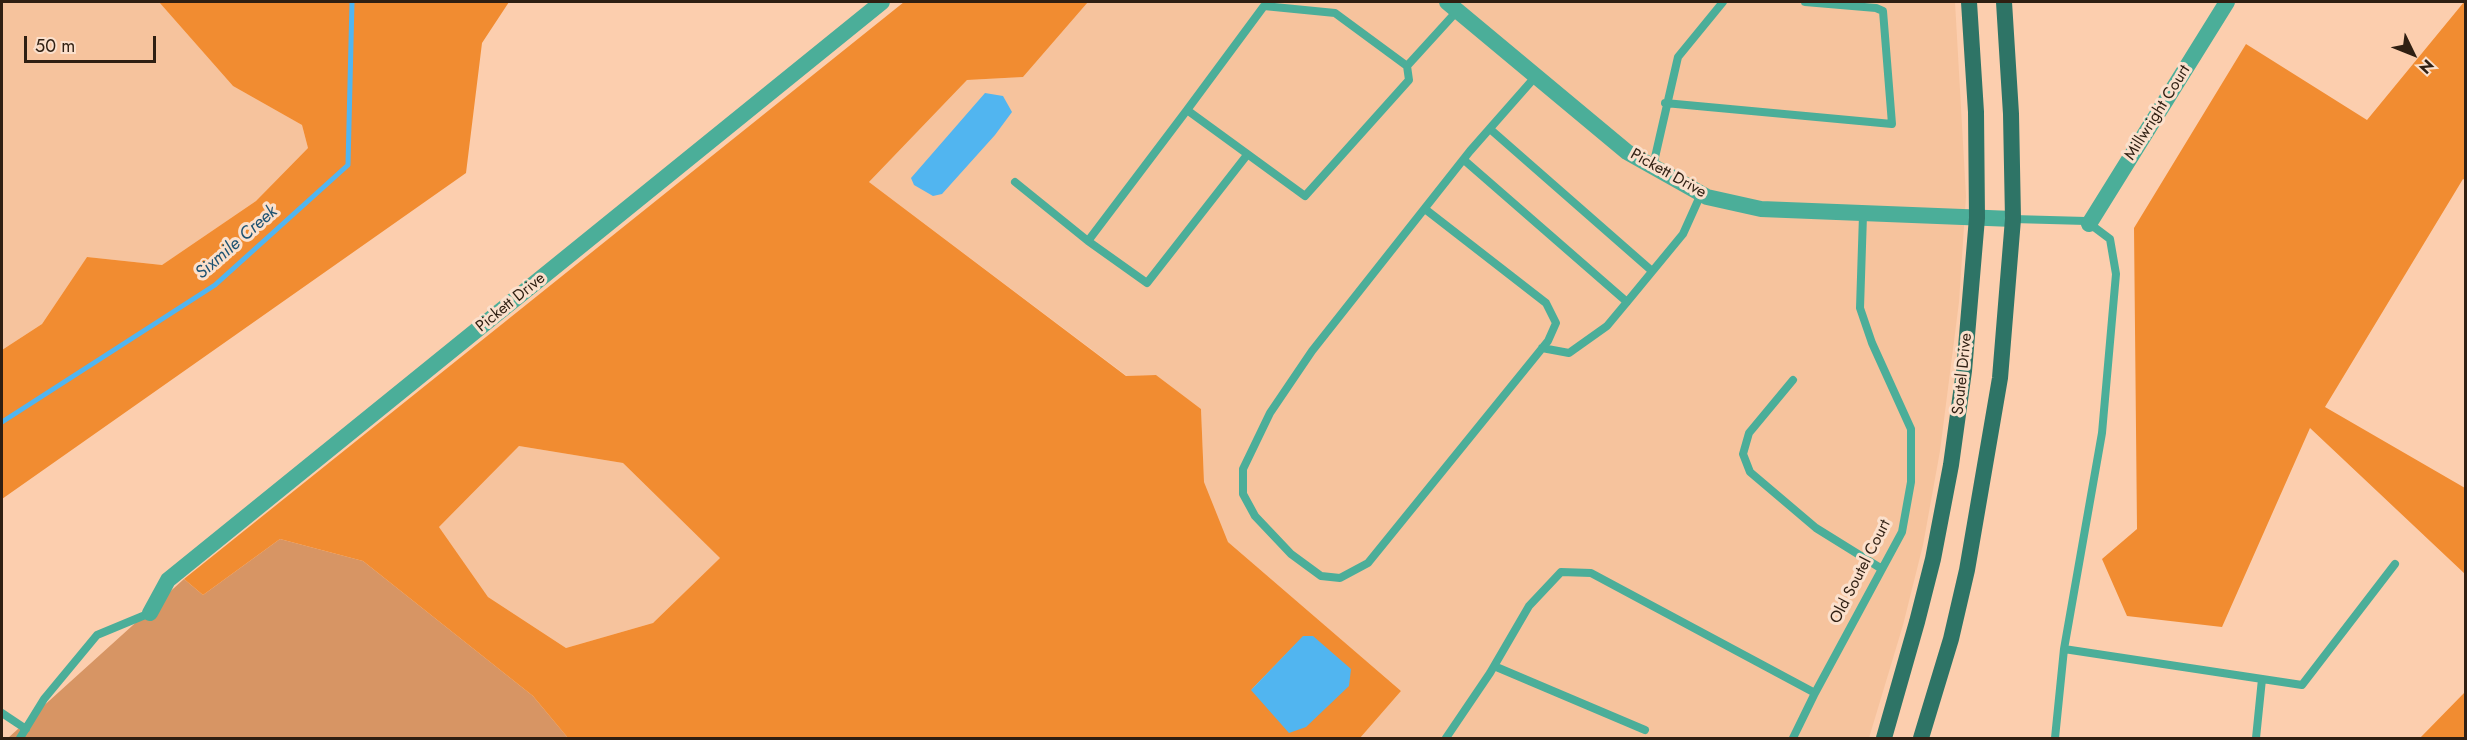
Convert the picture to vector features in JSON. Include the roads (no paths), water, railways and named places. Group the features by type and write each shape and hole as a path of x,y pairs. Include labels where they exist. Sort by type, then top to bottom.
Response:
{"main road":[{"name":"Soutel Drive","path":"1884,738 1917,622 1951,465 1964,371 1977,218 1976,112 1969,2"},
{"path":"1921,738 1954,628 1985,473 2000,378 2013,219 2011,114 2004,2"}],"street":[{"name":"Pickett Drive","path":"150,613 168,580 882,2"},
{"name":"Millwright Court","path":"2089,224 2228,2"},
{"name":"Pickett Drive","path":"1452,6 1627,152 1701,194 1761,209 2013,219"}],"lane":[{"path":"1653,166 1665,104 1678,57 1723,2"},
{"path":"1665,104 1892,124 1883,11 1876,8 1805,2"},
{"path":"1088,241 1264,6 1335,13 1407,66"},
{"path":"1187,110 1305,196 1409,80 1407,66 1452,6"},
{"path":"1425,209 1546,303 1556,323 1542,348 1368,562 1340,578 1321,576 1291,554 1255,516 1243,494 1243,469 1270,412 1312,351 1425,209 1464,160 1536,76"},
{"path":"1490,129 1652,272"},
{"path":"1015,182 1088,241 1147,283 1247,155"},
{"path":"1464,160 1627,302"},
{"path":"1542,348 1569,353 1607,326 1683,234 1701,194"},
{"name":"Old Soutel Court","path":"1793,738 1902,532 1911,482 1911,429 1872,343 1860,308 1863,214"},
{"path":"2013,219 2086,221 2110,239 2116,274 2102,433 2064,649 2055,738"},
{"path":"1792,380 1749,434 1743,454 1750,472 1816,528 1882,568"},
{"path":"2064,649 2302,685 2395,564"},
{"path":"1446,738 1494,666 1529,606 1561,572 1591,573 1815,693"},
{"path":"20,738 44,699 97,635 150,613"},
{"path":"1494,666 1645,730"},
{"path":"2256,738 2262,679"},
{"path":"2,713 26,729"}],"water":[{"path":"985,93 1003,96 1012,112 995,135 942,194 933,196 914,185 911,178"},
{"path":"1303,636 1313,636 1351,669 1349,686 1306,727 1289,733 1251,690"}],"waterway":[{"name":"Sixmile Creek","path":"2,422 215,285 348,165 352,2"}]}
